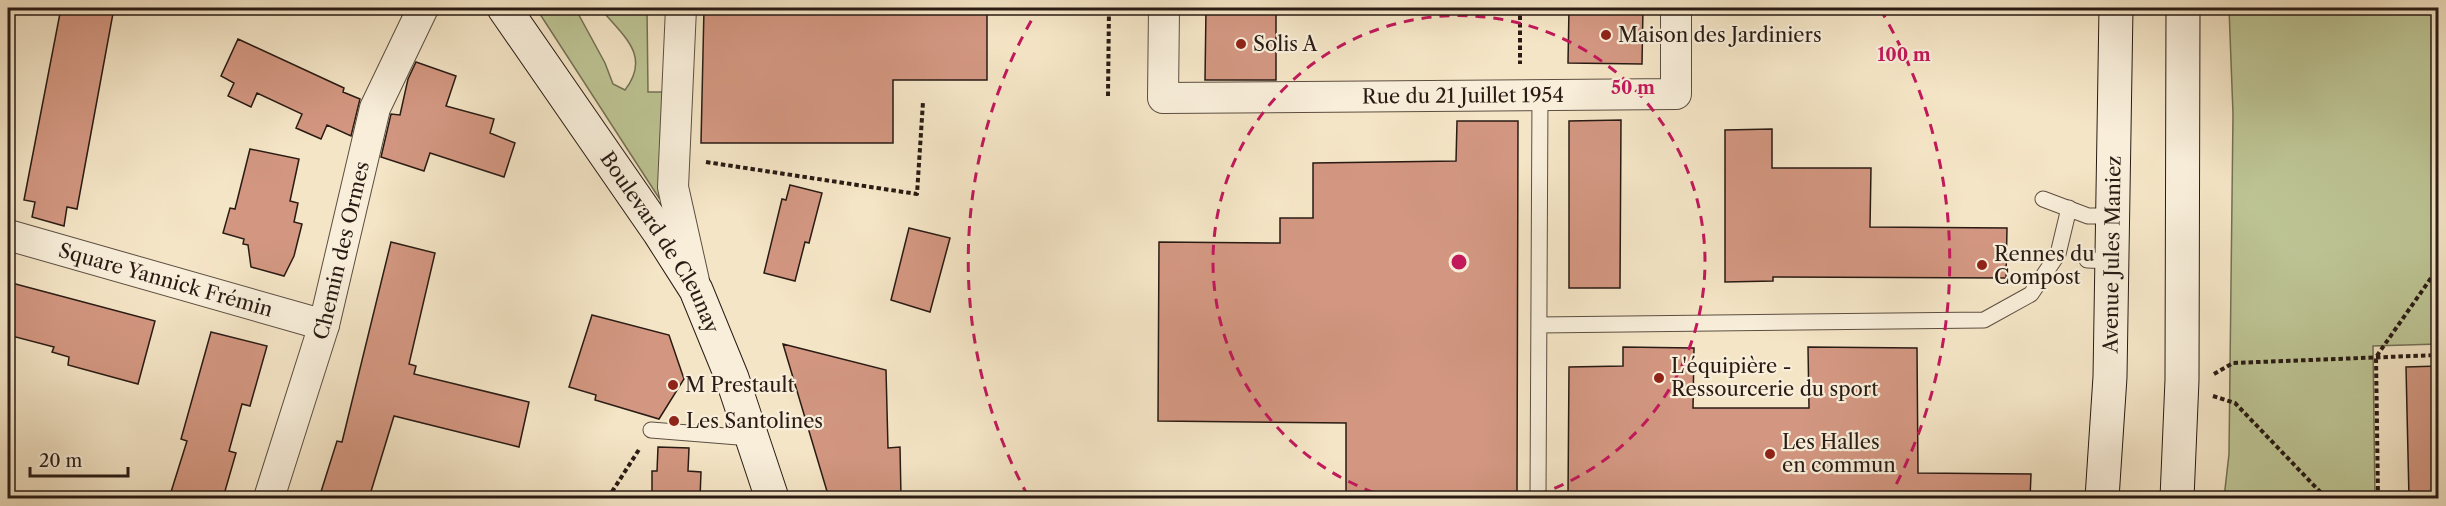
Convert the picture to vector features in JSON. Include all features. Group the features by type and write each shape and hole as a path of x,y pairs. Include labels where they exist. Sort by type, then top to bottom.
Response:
{"main road":[{"name":"Boulevard de Cleunay","path":"504,8 659,232 696,290 732,378 772,498"},
{"name":"Avenue Jules Maniez","path":"2102,498 2110,377 2100,260 2113,216 2116,8"},
{"path":"2177,498 2181,380 2183,8"}],"street":[{"name":"Chemin des Ormes","path":"269,498 324,325 375,108 423,8"},
{"path":"681,8 673,187 696,290"},
{"name":"Rue du 21 Juillet 1954","path":"1164,8 1163,98 1676,94 1676,8"},
{"name":"Square Yannick Frémin","path":"8,235 324,325"}],"lane":[{"path":"1531,95 1539,325 1538,498"},
{"path":"2043,199 2088,216 2113,216"},
{"path":"1539,325 1984,320 2031,294 2058,254 2069,208"},
{"path":"651,430 751,438"}],"path":[{"path":"1108,96 1109,8"},
{"path":"1520,8 1531,95"},
{"path":"739,167 917,194 923,102"},
{"path":"2378,498 2376,357 2439,268"},
{"path":"2205,380 2233,363 2439,355"},
{"path":"2204,393 2235,403 2326,498"},
{"path":"608,498 651,430"}],"green space":[{"path":"536,8 575,8 605,63 613,84 625,90 633,78 636,66 635,56 625,37 600,8 647,8 648,92 666,92 665,166 659,198"},
{"path":"2229,8 2438,8 2438,344 2373,346 2375,498 2224,498 2229,454 2233,114"}],"building":[{"path":"61,8 114,8 77,209 67,207 64,226 32,217 35,202 24,200"},
{"path":"704,8 987,8 987,80 893,80 893,143 701,143"},
{"name":"Solis A","path":"1206,8 1276,8 1276,80 1205,80"},
{"name":"Maison des Jardiniers","path":"1569,8 1643,8 1642,64 1568,63"},
{"path":"238,39 344,88 343,92 360,99 351,136 327,125 321,139 296,128 302,114 257,93 251,107 228,96 234,83 221,76"},
{"path":"416,62 456,76 446,106 494,119 490,133 515,143 504,177 430,153 424,171 381,157 391,114 400,115 408,79"},
{"path":"1621,120 1620,288 1569,288 1569,121"},
{"path":"1457,121 1518,121 1517,498 1346,498 1346,423 1158,421 1159,242 1280,243 1280,218 1313,218 1313,163 1456,161"},
{"path":"1772,129 1772,168 1871,168 1870,227 2007,228 2006,278 1773,277 1773,281 1725,282 1725,130"},
{"path":"250,149 299,159 290,201 298,203 294,222 302,224 294,256 284,276 251,267 248,245 243,244 244,239 223,233 230,208 235,209"},
{"path":"790,185 822,193 809,243 805,242 795,281 764,273 782,199 786,200"},
{"path":"909,228 950,238 930,312 891,300"},
{"path":"391,242 435,253 409,364 416,366 414,374 529,402 519,447 394,416 369,498 319,498 337,441 342,442"},
{"path":"8,282 155,321 138,384 68,365 69,357 52,352 54,347 8,335"},
{"path":"592,315 669,335 684,379 659,419 595,400 596,395 569,387"},
{"path":"211,332 267,346 250,406 242,404 229,451 236,453 223,498 178,498 180,494 171,492 187,441 181,439"},
{"path":"783,344 886,370 888,448 900,447 901,498 829,498"},
{"name":"Les Halles en commun","path":"1623,347 1694,348 1693,408 1809,408 1808,347 1917,348 1918,473 2031,474 2030,498 1568,498 1569,367 1623,366"},
{"path":"2439,366 2439,498 2409,498 2406,367"},
{"path":"658,447 689,448 688,471 701,472 700,498 652,498 652,471 657,471"}],"place":[{"name":"Maison des Jardiniers","path":"1606,35"},
{"name":"Solis A","path":"1241,44"},
{"name":"Rennes du Compost","path":"1982,265"},
{"name":"L'équipière - Ressourcerie du sport","path":"1659,378"},
{"name":"M Prestault","path":"673,385"},
{"name":"Les Santolines","path":"674,421"},
{"name":"Les Halles en commun","path":"1770,454"}]}
